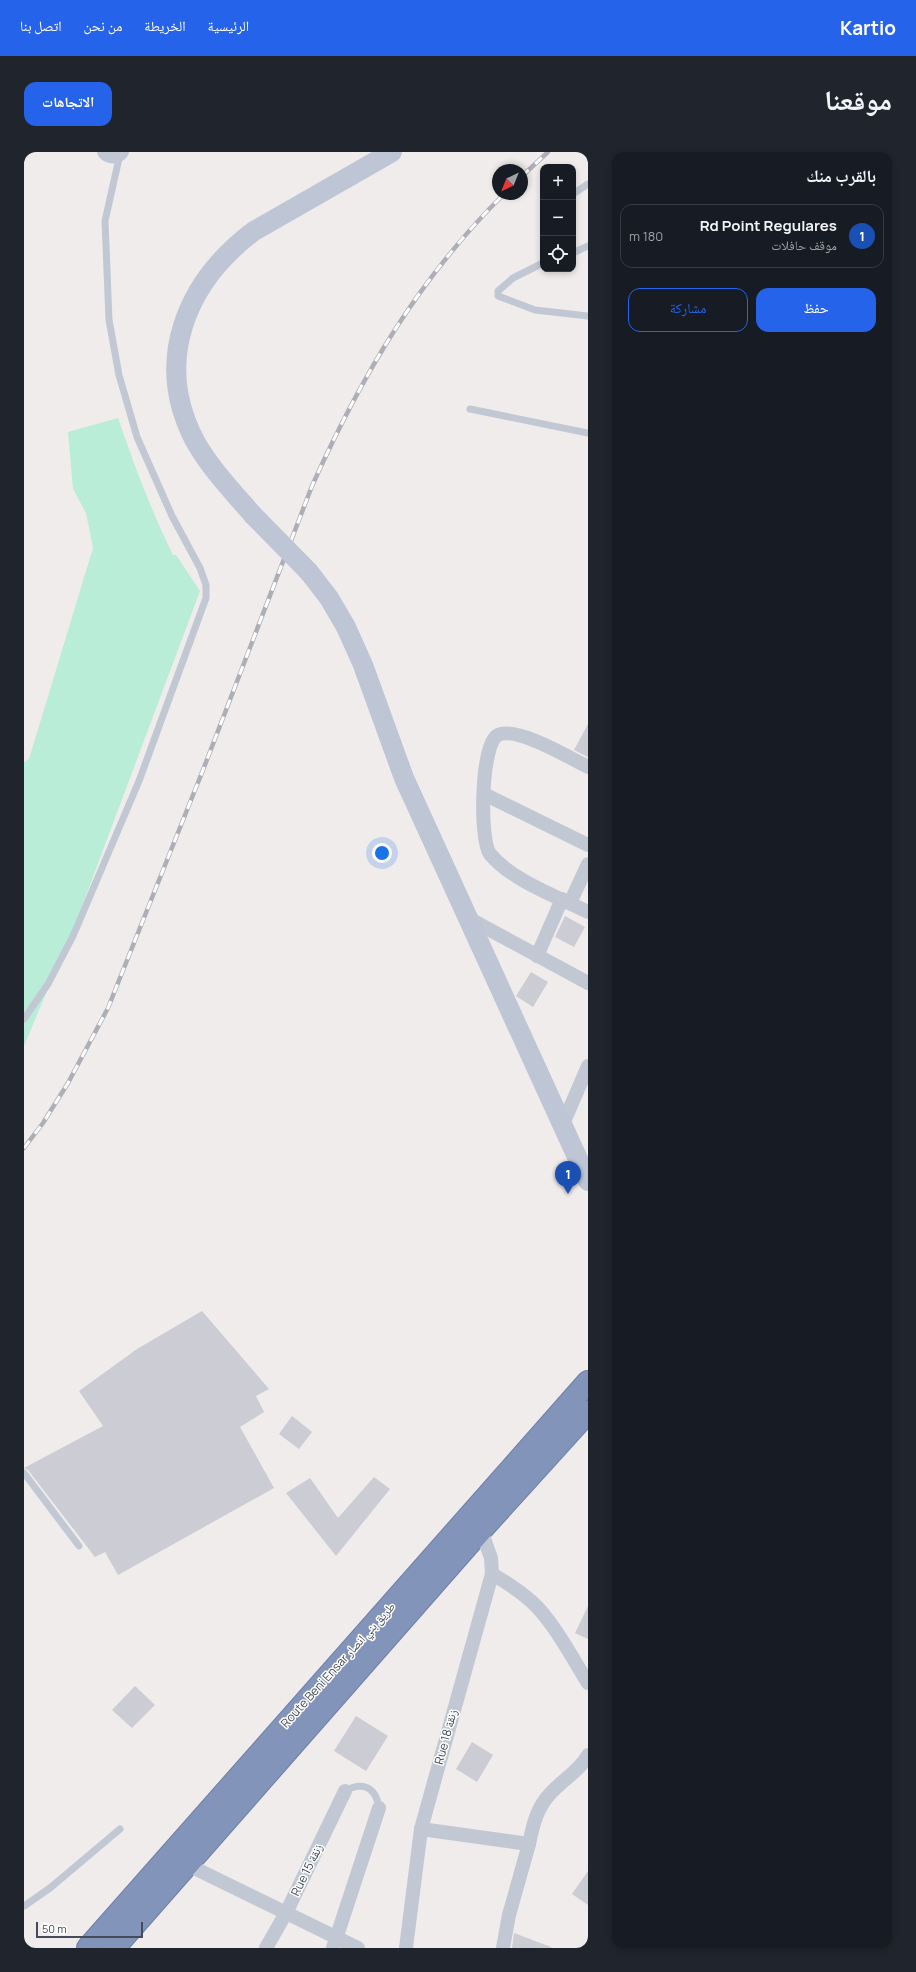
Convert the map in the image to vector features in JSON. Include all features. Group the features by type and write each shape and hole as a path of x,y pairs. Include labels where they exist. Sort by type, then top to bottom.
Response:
{"highway":[{"name":"Route Beni Ensar طريق بني انصار","path":"88,1948 588,1382"},
{"name":"Route Beni Ensar طريق بني انصار","path":"114,1948 481,1530 588,1412"}],"main road":[{"path":"392,152 249,235 234,246 214,268 191,304 183,330 176,367 184,418 196,442 212,466 253,515 309,572 329,598 346,627 363,665 404,778 564,1124 588,1181"}],"street":[{"path":"104,152 110,157 121,153"},
{"path":"588,767 523,736 508,733 499,734 492,740 487,754 484,794 484,835 488,852 508,872 588,912"},
{"path":"484,794 588,845"},
{"path":"537,956 566,901 588,864"},
{"path":"470,919 588,983"},
{"path":"564,1124 588,1066"},
{"name":"Rue 18 زنقة","path":"406,1948 421,1829 492,1574 491,1558 488,1546 481,1530"},
{"path":"492,1574 513,1586 534,1603 552,1627 588,1683"},
{"path":"503,1948 509,1916 535,1819 543,1802 556,1788 573,1774 588,1756"},
{"name":"Rue 15 زنقة","path":"266,1948 286,1913 345,1791"},
{"path":"335,1943 379,1808"},
{"path":"421,1829 529,1844"},
{"path":"188,1865 286,1913 335,1943 358,1948"}],"lane":[{"path":"24,1019 48,984 73,936 139,781 206,598 206,585 200,568 172,516 137,437 119,375 109,320 105,221 121,153"},
{"path":"576,192 588,184"},
{"path":"576,252 588,246"},
{"path":"540,265 505,283 498,291 498,296 536,310 588,316"},
{"path":"470,410 588,434"},
{"path":"24,1473 79,1546"},
{"path":"345,1791 354,1786 364,1786 372,1790 378,1798 379,1808"},
{"path":"24,1906 50,1888 120,1829"}],"green space":[{"path":"118,418 143,487 173,555 176,555 200,591 78,917 24,1046 24,762 29,759 93,548 86,513 73,489 68,432"}],"building":[{"path":"588,724 588,757 574,750"},
{"path":"565,916 585,927 574,947 555,937"},
{"path":"531,972 548,982 533,1007 516,996"},
{"path":"202,1311 269,1389 256,1396 264,1412 240,1427 274,1488 118,1575 105,1552 95,1557 28,1470 24,1468 103,1426 79,1391 137,1349"},
{"path":"292,1416 312,1432 299,1449 279,1434"},
{"path":"374,1477 390,1489 336,1556 286,1493 310,1478 338,1518"},
{"path":"588,1606 588,1639 575,1633"},
{"path":"135,1686 155,1705 132,1728 112,1710"},
{"path":"356,1716 388,1736 366,1771 334,1751"},
{"path":"472,1742 493,1755 477,1782 456,1769"},
{"path":"588,1871 588,1905 572,1894"},
{"path":"514,1933 551,1947 551,1948 512,1948"}],"railway":[{"path":"528,170 548,152"},
{"path":"24,1148 43,1123 68,1083 108,1008 203,770 312,486 351,406 394,331 418,295 473,226 498,200"}],"place":[{"name":"Rd Point Regulares","path":"568,1194"}]}
